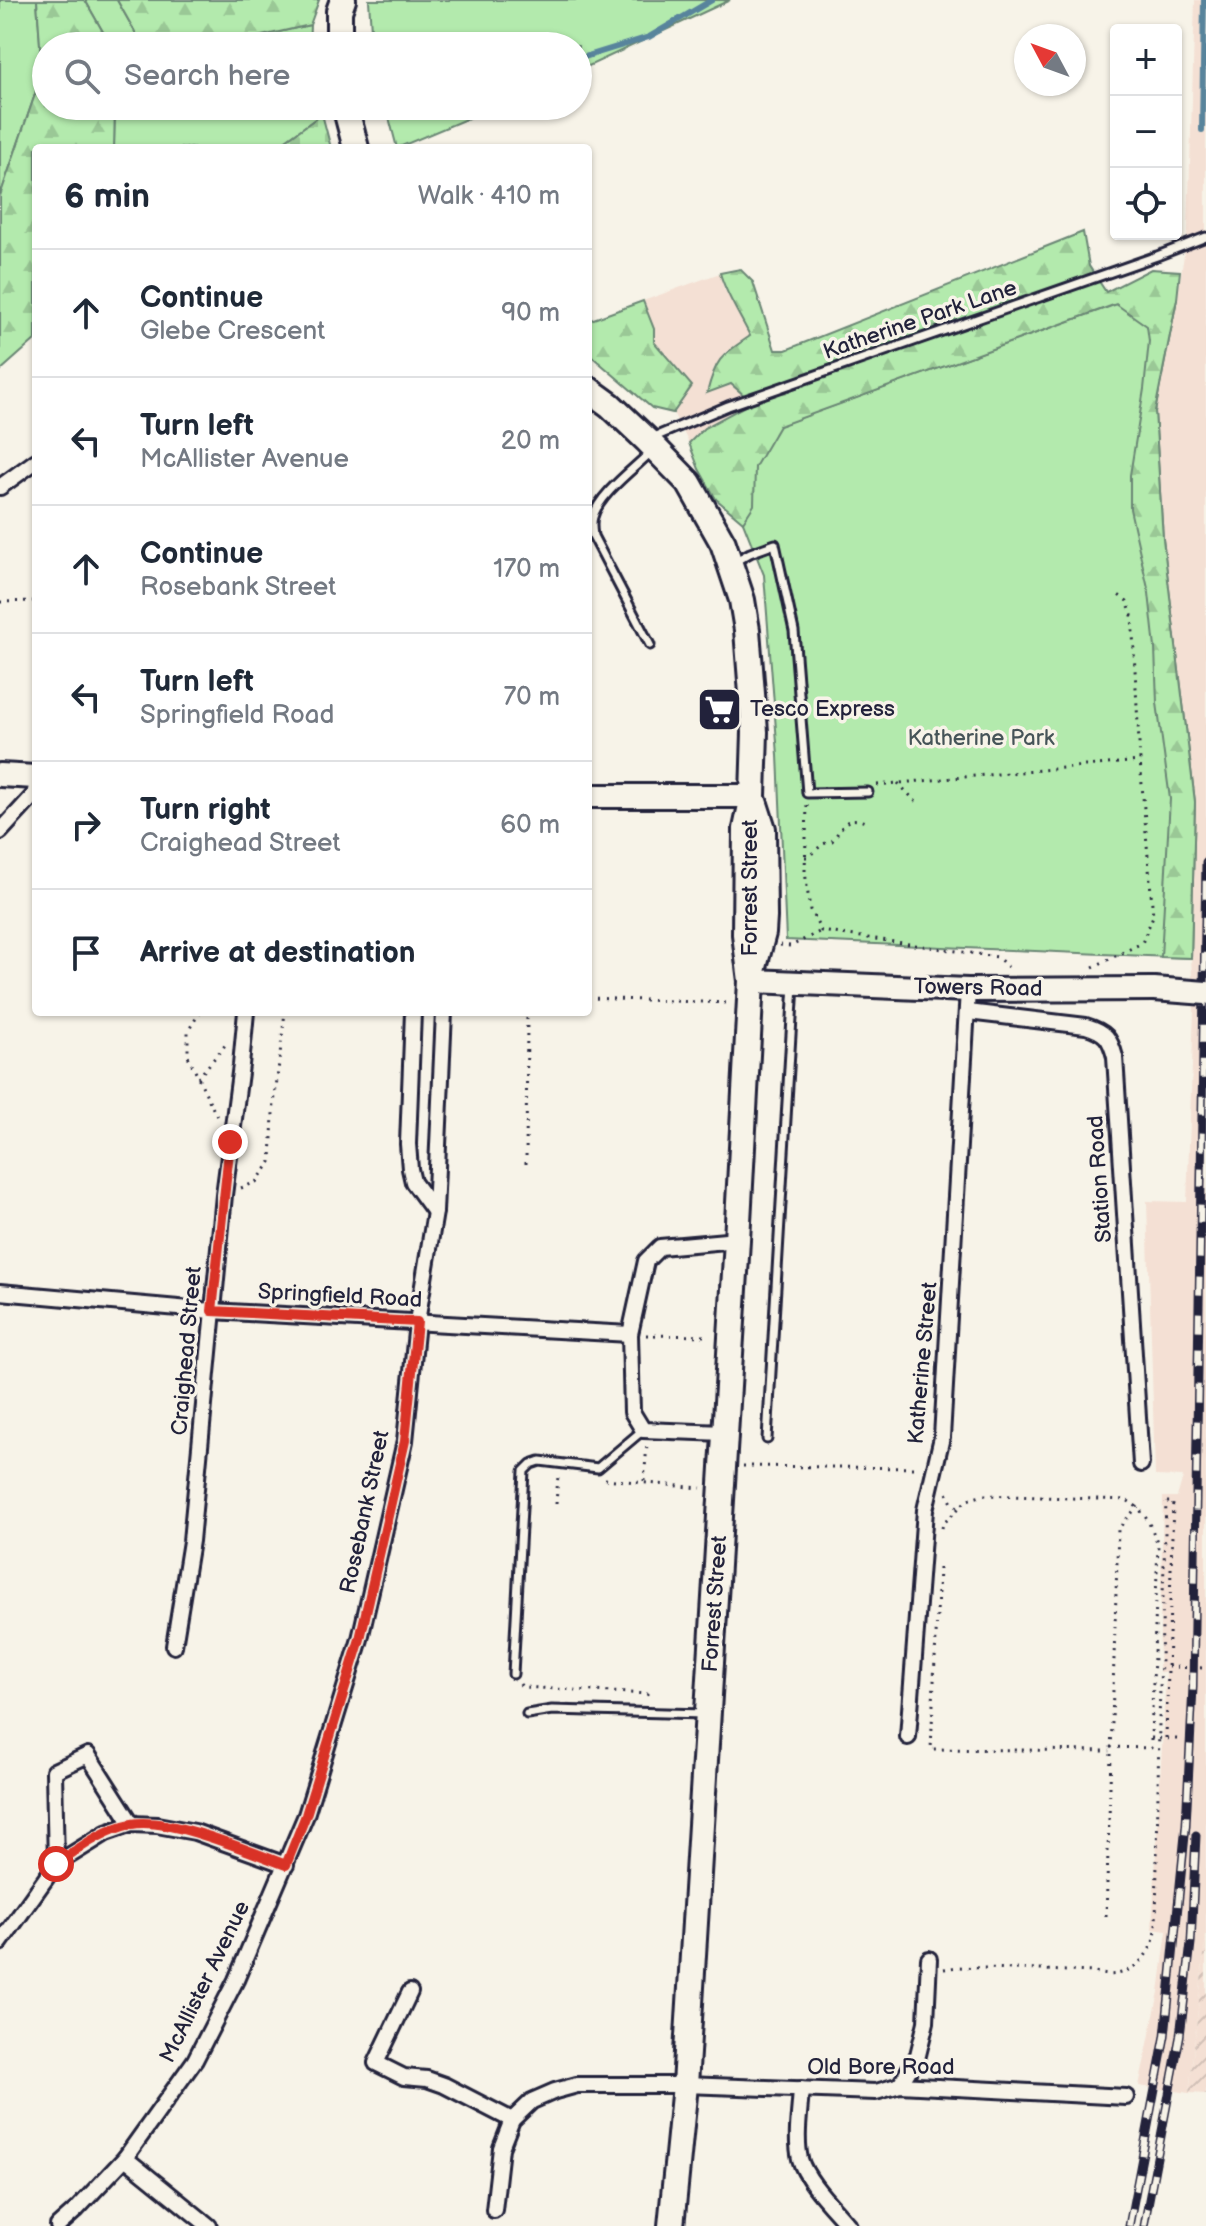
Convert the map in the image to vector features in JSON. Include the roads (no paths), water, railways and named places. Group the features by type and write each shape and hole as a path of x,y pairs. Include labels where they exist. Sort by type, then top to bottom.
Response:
{"main road":[{"path":"339,32 339,11 343,0"},
{"path":"349,120 355,144"},
{"name":"Forrest Street","path":"592,392 610,405 689,483 723,543 742,600 747,630 755,732 753,796 763,829 763,933 751,981 685,2085 671,2226"},
{"path":"0,775 32,777"},
{"path":"592,796 753,796"},
{"name":"Towers Road","path":"751,981 794,982 968,1001 1154,989 1206,993"}],"street":[{"path":"0,487 32,464"},
{"path":"0,832 32,797"},
{"name":"Station Road","path":"968,1001 1086,1026 1099,1030 1111,1041 1115,1057 1141,1464"},
{"name":"Katherine Street","path":"908,1737 925,1510 942,1437 968,1001"},
{"name":"Craighead Street","path":"174,1646 191,1541 224,1195 246,1016"},
{"path":"413,1016 408,1144 410,1169 413,1182 435,1212"},
{"name":"Rosebank Street","path":"306,1815 360,1639 405,1441 417,1322 435,1212 444,1016"},
{"path":"725,1433 643,1430 632,1412 630,1334 646,1261 660,1247 737,1240"},
{"name":"Springfield Road","path":"0,1292 212,1311 630,1334"},
{"path":"56,1864 54,1771 88,1755 132,1824"},
{"name":"McAllister Avenue","path":"58,2226 125,2158 195,2060 236,1980 306,1815"},
{"path":"0,1943 56,1864 106,1833 132,1824 195,1832 286,1865"},
{"path":"900,2085 918,2055 926,2022 929,1965"},
{"path":"410,1992 376,2063 404,2077 427,2079 444,2085 512,2120 501,2148 494,2210"},
{"name":"Old Bore Road","path":"512,2120 532,2101 577,2085 685,2085 876,2092 900,2085 1126,2097"},
{"path":"801,2089 798,2135 801,2160 810,2179 849,2226"},
{"path":"125,2158 209,2226"}],"lane":[{"name":"Katherine Park Lane","path":"651,444 728,406 1206,237"},
{"path":"592,520 600,501 651,444"},
{"path":"592,530 650,645"},
{"path":"730,564 775,544 794,631 807,793 868,792"},
{"path":"767,1439 794,982"},
{"path":"513,1674 524,1471 540,1461 598,1468 643,1430"},
{"path":"527,1714 552,1710 708,1714"}],"waterway":[{"path":"592,55 649,37 712,0"},
{"path":"1202,130 1204,0"}],"railway":[{"path":"1129,2226 1165,2036 1186,1825 1193,1687 1206,862"},
{"path":"1144,2226 1180,2036 1191,1943 1196,1835"}],"place":[{"name":"Tesco Express","path":"719,709"}],"park label":[{"name":"Katherine Park","path":"981,738"}]}
